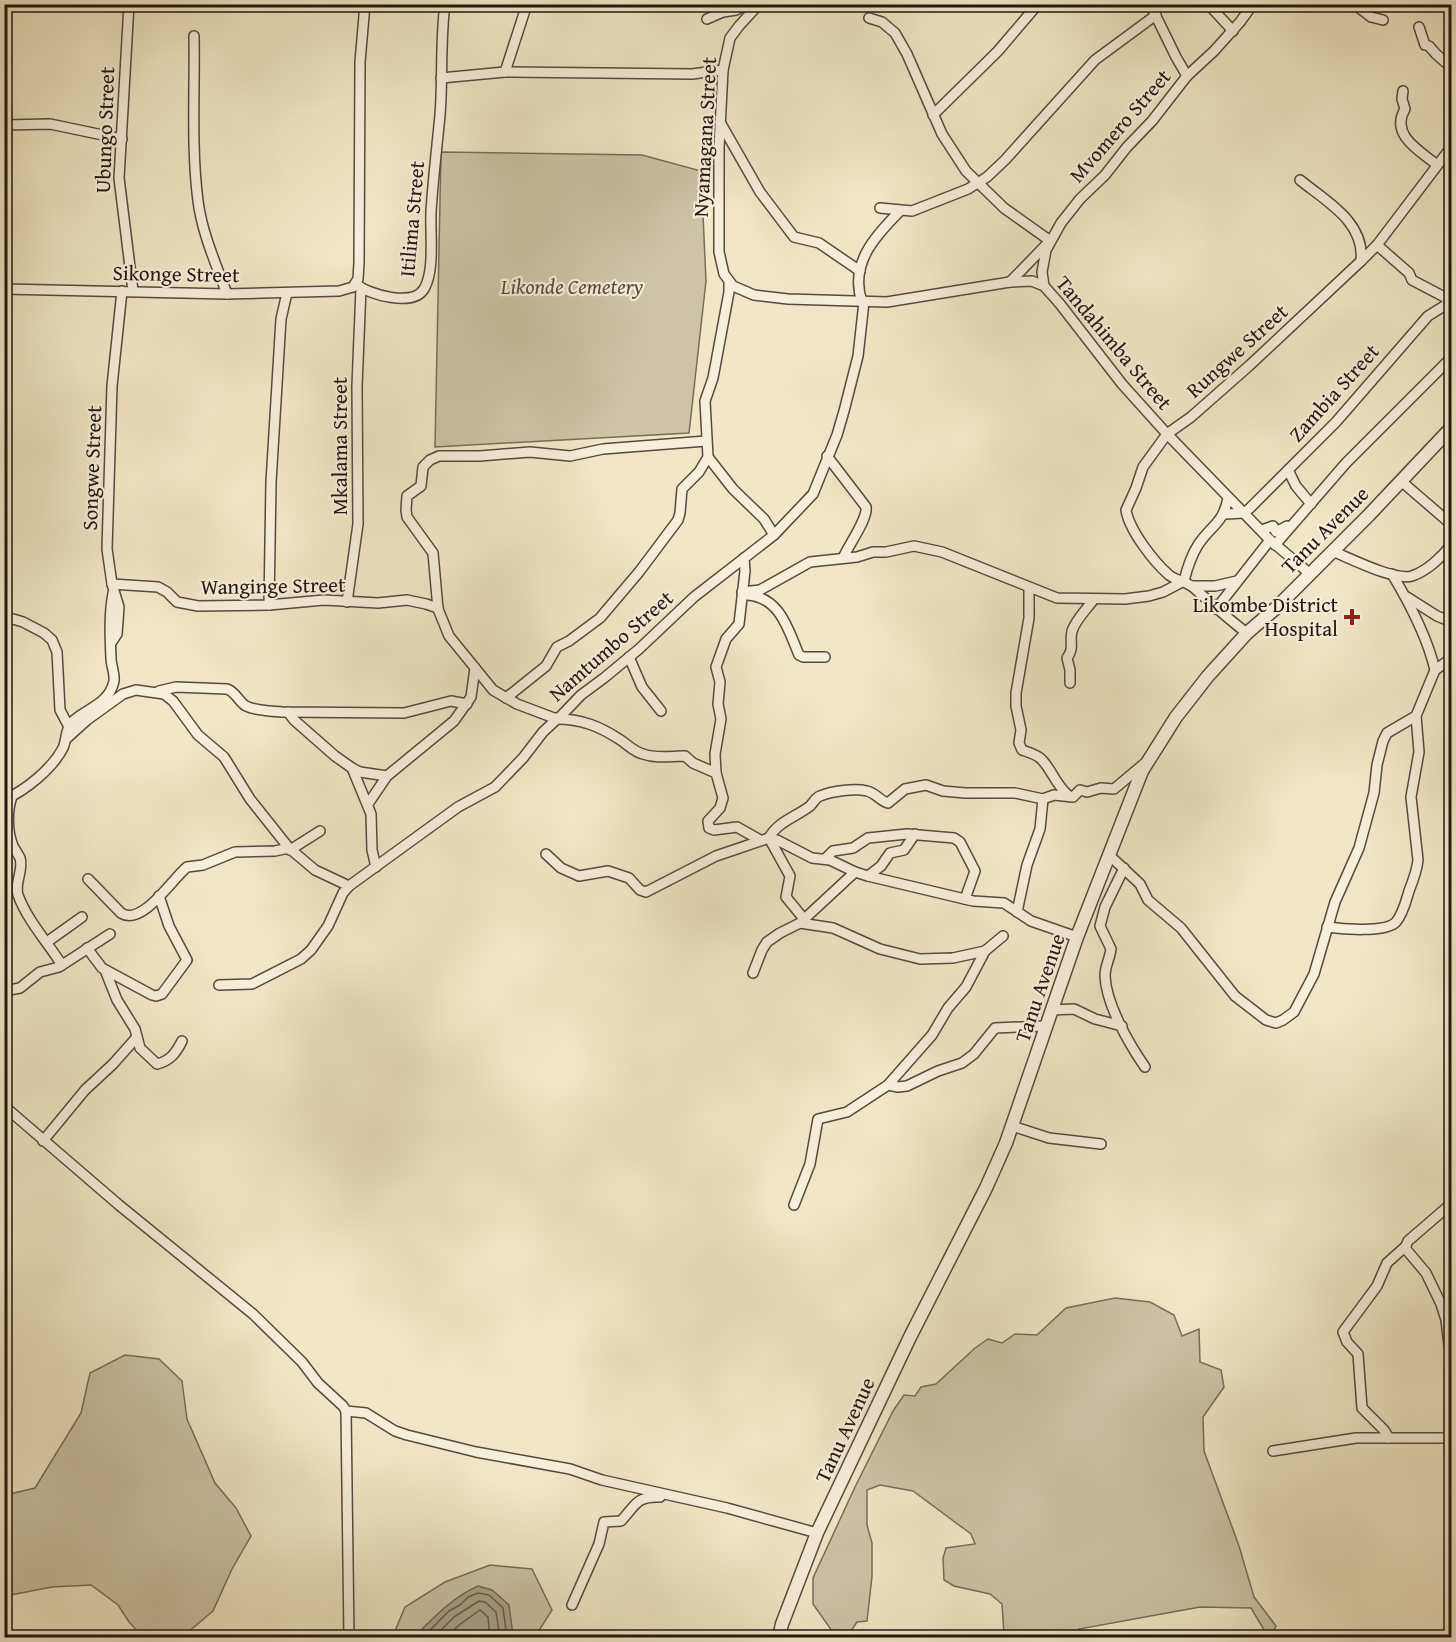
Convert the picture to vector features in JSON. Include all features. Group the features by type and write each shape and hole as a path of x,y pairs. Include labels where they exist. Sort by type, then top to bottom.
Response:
{"street":[{"name":"Ubungo Street","path":"129,4 119,190 133,291"},
{"name":"Mkalama Street","path":"347,602 354,564 358,515 360,62 365,4"},
{"name":"Itilima Street","path":"359,286 376,295 407,297 420,294 426,285 430,263 431,209 445,4"},
{"path":"505,72 527,4"},
{"path":"933,115 998,51 1038,4"},
{"path":"1150,4 1187,76"},
{"path":"1208,4 1233,31"},
{"name":"Mvomero Street","path":"1044,286 1042,272 1048,242 1080,199 1105,175 1152,121 1187,76 1204,62 1233,31 1253,4"},
{"path":"1354,4 1371,17 1383,20"},
{"path":"707,19 745,5 756,8"},
{"name":"Nyamagana Street","path":"729,281 718,252 723,70 730,38 756,8"},
{"path":"880,208 900,211 920,208 980,183 1005,160 1095,60 1156,15"},
{"path":"869,18 882,22 895,33 908,54 933,115 966,171 1004,208 1048,242 1010,282"},
{"path":"1419,27 1425,45 1429,46 1452,68"},
{"path":"194,36 194,137 198,202 226,294"},
{"path":"441,78 505,72 692,74 723,70"},
{"path":"1403,91 1402,99 1405,109 1400,117 1401,129 1413,146 1436,164"},
{"path":"720,121 760,192 794,237 819,243 861,271 866,249 880,230 900,211"},
{"path":"4,125 50,124 122,139"},
{"name":"Rungwe Street","path":"1247,633 1188,584 1169,575 1155,560 1131,524 1126,510 1143,467 1167,434 1191,417 1250,365 1377,245 1436,164 1452,146"},
{"path":"1300,180 1341,213 1355,228 1362,246 1361,261"},
{"path":"1377,245 1409,273 1412,280 1452,301"},
{"name":"Namtumbo Street","path":"706,441 603,449 570,456 530,452 480,456 439,456 430,460 423,467 421,486 408,495 406,513 413,527 434,553 438,609 449,636 493,690 528,709 558,719 581,695 629,657 722,574 774,535 813,494 837,435 853,380 858,356 863,302 859,286 861,271"},
{"path":"729,281 713,378 705,400 708,458 733,489 764,519 774,535"},
{"name":"Tandahimba Street","path":"729,281 738,290 754,295 788,299 863,302 900,301 1010,282 1032,281 1044,286 1122,384 1167,434 1273,542 1310,573"},
{"name":"Sikonge Street","path":"4,289 226,294 347,290 359,286"},
{"name":"Songwe Street","path":"69,727 79,716 96,707 110,690 114,675 111,643 117,634 118,603 107,549 112,386 122,291"},
{"path":"269,605 271,482 281,319 287,293"},
{"name":"Zambia Street","path":"1244,513 1343,414 1428,316 1452,301"},
{"path":"1216,609 1238,581 1311,504 1346,463 1452,357"},
{"name":"Tanu Avenue","path":"779,1638 782,1624 817,1533 910,1337 986,1188 1012,1126 1077,937 1142,771 1176,717 1208,676 1247,633 1276,608 1452,427"},
{"path":"827,456 866,507 866,517 843,558"},
{"path":"506,698 546,666 557,647 600,618 639,572 675,524 680,513 682,489 699,472 708,458"},
{"path":"1288,470 1296,486 1311,504"},
{"path":"1401,481 1452,525"},
{"path":"1188,584 1189,563 1198,544 1225,514 1228,498"},
{"path":"1225,514 1244,513"},
{"path":"1262,531 1273,526 1276,532 1281,531 1294,522"},
{"path":"1332,551 1404,577 1413,576 1448,555 1452,544"},
{"path":"742,594 760,590 810,562 886,552 908,546 942,552 1057,598 1094,599 1149,596 1188,584 1215,586 1238,581"},
{"path":"744,558 739,624 726,639 717,664 720,682 718,704 720,719 716,773 723,798 720,808 708,821 710,828 714,830 737,827 764,839 777,840 812,858 825,859 868,876 977,902 1004,903 1039,924 1077,937"},
{"path":"722,574 744,579"},
{"path":"1392,574 1429,648 1435,670"},
{"name":"Wanginge Street","path":"113,587 158,587 182,604 269,605 324,600 378,603 407,600 438,609"},
{"path":"1029,588 1028,628 1016,693 1021,730 1020,745 1022,750 1037,755 1043,760 1053,779 1068,796"},
{"path":"742,594 758,596 773,606 787,625 799,655 825,657"},
{"path":"1405,596 1420,607 1452,622"},
{"path":"1070,683 1067,658 1073,651 1072,630 1094,599"},
{"path":"4,621 13,619 44,633 52,640 57,652 60,710 69,727 66,739 60,753 44,771 8,798 12,845 21,861 18,895 31,920 62,965"},
{"path":"629,657 642,687 661,711"},
{"path":"1327,927 1351,929 1390,926 1398,920 1404,908 1418,860 1411,797 1419,752 1416,716 1435,670 1452,658"},
{"path":"368,804 387,776 454,721 467,704 474,685 474,668"},
{"path":"155,692 176,687 227,689 248,706 288,712 404,713 451,701 467,704"},
{"path":"66,739 123,694 136,690 164,694 173,700 198,735 220,753 250,799 290,849 315,870 349,886"},
{"path":"288,712 335,756 352,768 360,772 387,776"},
{"path":"1109,855 1140,884 1148,900 1181,928 1235,996 1261,1018 1276,1023 1289,1017 1301,1002 1314,974 1335,902 1359,848 1374,793 1377,765 1383,741 1388,733 1416,716"},
{"path":"219,985 252,984 301,959 311,950 328,926 343,893 349,886 458,807 495,787 523,758 543,732 558,719 588,723 619,739 639,753 662,757 685,756 716,773"},
{"path":"546,854 555,864 572,873 583,877 608,871 628,878 640,890 646,892 716,856 764,839 812,804 817,797 865,790 878,795 888,803 904,789 926,785 943,791 1015,794 1043,799 1050,795 1074,797 1080,790 1087,792 1098,788 1114,789 1149,760"},
{"path":"352,768 371,814 372,850 376,867"},
{"path":"1017,912 1027,865 1040,829 1043,799"},
{"path":"88,879 123,916 138,914 172,884 187,867 203,865 236,852 290,849 320,831"},
{"path":"825,859 833,851 853,848 868,838 915,834 950,837 960,842 975,871 965,899"},
{"path":"868,876 881,866 890,853 904,850 915,834"},
{"path":"764,839 790,876 786,897 802,921 833,928 880,949 920,959 953,958 985,951"},
{"path":"1124,868 1105,907 1100,926 1111,948 1105,973 1106,987 1122,1026 1145,1067"},
{"path":"753,973 767,942 802,921 855,872"},
{"path":"87,948 105,970 156,996 162,994 187,958 169,926 159,896"},
{"path":"47,942 82,917"},
{"path":"4,991 20,988 37,974 62,965 110,934"},
{"path":"794,1205 810,1164 818,1119 847,1112 888,1085 932,1035 948,1008 966,987 985,951 1004,936"},
{"path":"105,970 140,1048 157,1064 173,1056 182,1041"},
{"path":"1051,1010 1074,1009 1095,1019 1122,1026"},
{"path":"888,1085 907,1086 938,1071 962,1063 974,1054 995,1028 1045,1026"},
{"path":"43,1141 87,1088 137,1037"},
{"path":"4,1106 43,1141 253,1314 302,1362 318,1383 344,1406 346,1411 349,1638"},
{"path":"1012,1126 1049,1138 1101,1144"},
{"path":"1389,1438 1362,1408 1358,1354 1347,1342 1343,1332 1377,1286 1387,1263 1406,1246 1408,1241 1452,1203"},
{"path":"1406,1246 1407,1252 1426,1273 1441,1304 1446,1320 1449,1345 1452,1349"},
{"path":"346,1411 366,1413 406,1435 476,1452 570,1469 602,1480 727,1508 817,1533"},
{"path":"1273,1451 1356,1438 1452,1438"},
{"path":"572,1605 599,1544 604,1522 621,1521 643,1498 671,1496"}],"green space":[{"name":"Likonde Cemetery","path":"441,152 642,155 701,171 706,281 689,433 435,447"},
{"path":"1115,1298 1150,1302 1174,1315 1182,1336 1199,1329 1200,1362 1221,1370 1224,1387 1203,1417 1204,1451 1239,1546 1254,1597 1276,1626 1272,1633 1266,1633 1251,1608 1200,1607 1079,1629 1081,1637 1018,1637 1004,1634 1002,1604 990,1594 954,1586 944,1580 943,1558 946,1548 975,1544 971,1534 913,1491 880,1485 867,1490 867,1525 872,1543 872,1576 867,1621 857,1622 847,1637 833,1637 830,1628 813,1604 813,1578 855,1487 893,1411 904,1395 915,1396 921,1387 936,1384 988,1339 1002,1343 1015,1334 1037,1335 1066,1308"},
{"path":"125,1355 159,1359 182,1381 187,1419 215,1483 236,1508 251,1536 232,1569 213,1611 188,1632 176,1637 143,1637 118,1605 91,1585 52,1587 5,1596 5,1495 35,1488 81,1413 90,1373"},
{"path":"490,1565 532,1569 552,1610 535,1637 392,1638 405,1607 445,1582"}],"water":[{"path":"478,1586 492,1590 509,1605 512,1637 414,1637 452,1602"}],"place":[{"name":"Likombe District Hospital","path":"1352,617"}]}
